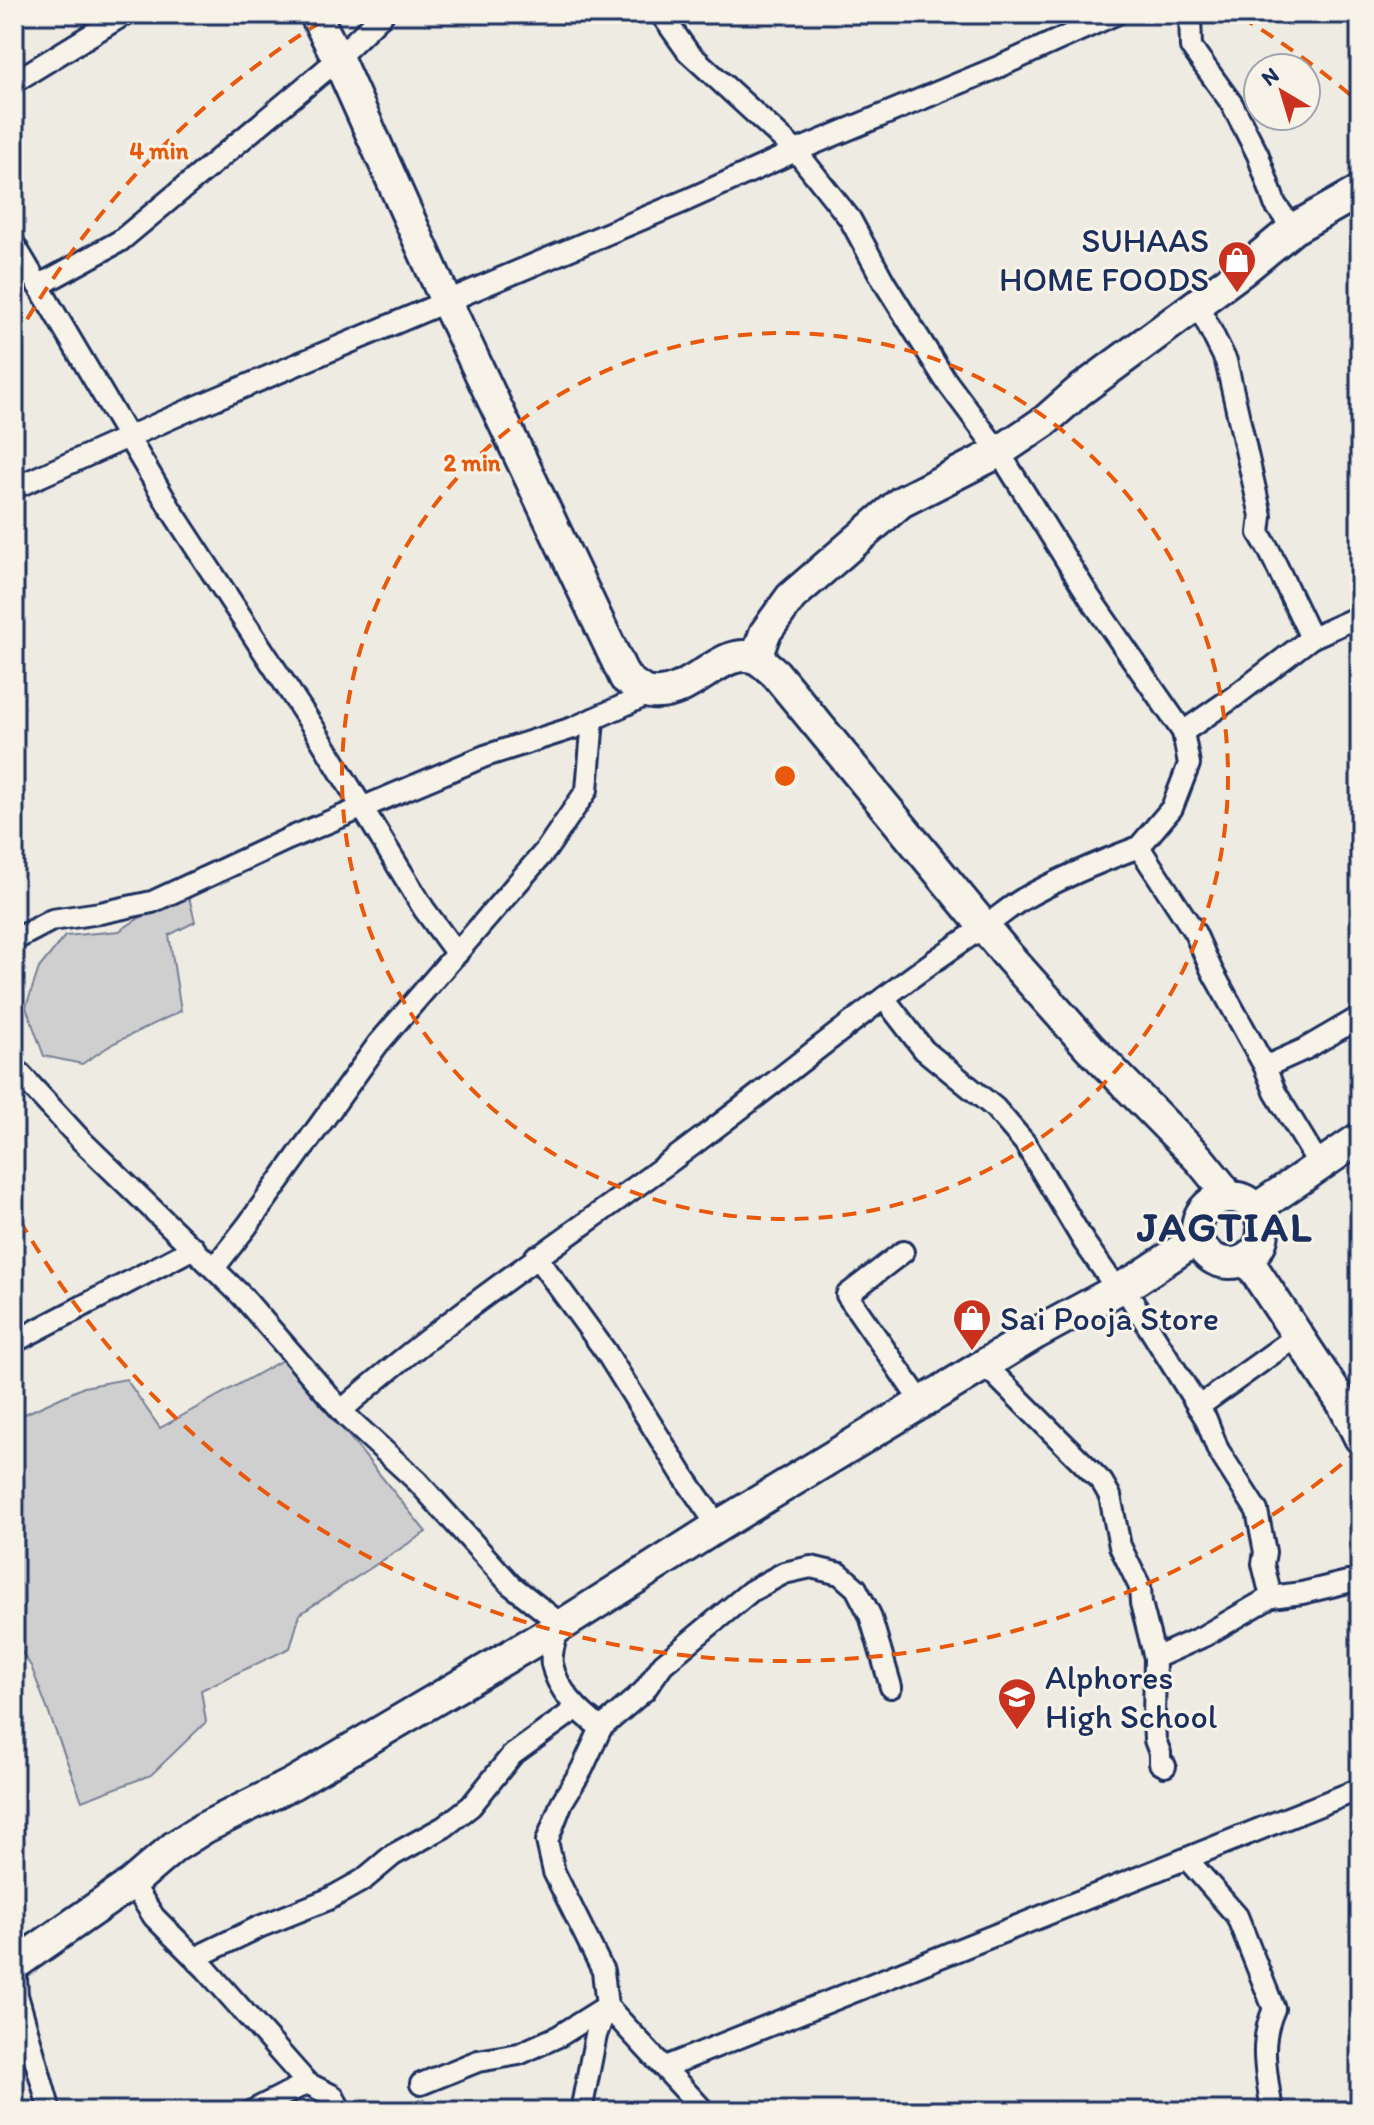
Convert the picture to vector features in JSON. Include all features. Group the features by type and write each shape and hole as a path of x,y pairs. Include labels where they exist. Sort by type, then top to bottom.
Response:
{"main road":[{"path":"315,14 446,301 625,678 649,694 686,687 737,655 756,658 775,673 984,927 1090,1048 1200,1160 1222,1187 1226,1197"},
{"path":"756,658 765,633 791,597 901,502 999,452 1045,421 1078,392 1242,271 1293,229 1360,191"},
{"path":"1256,1209 1360,1138"},
{"path":"1226,1197 1237,1197 1256,1209 1262,1219 1261,1242 1247,1259 1237,1263 1217,1261 1208,1256 1197,1239 1199,1217 1206,1207 1226,1197"},
{"path":"14,1965 132,1883 174,1847 204,1828 292,1784 560,1626 718,1526 985,1365 1120,1288 1197,1239"},
{"path":"1247,1259 1343,1404 1360,1438"}],"street":[{"path":"14,82 125,14"},
{"path":"38,286 120,241 185,189 383,14"},
{"path":"342,1410 383,1374 536,1256 585,1225 884,998 984,927 1023,900 1085,868 1139,847 1172,808 1189,764 1183,732 1090,598 999,452 944,378 884,282 850,219 796,151 688,52 661,14"},
{"path":"14,488 1116,14"},
{"path":"1190,14 1191,47 1232,104 1258,155 1275,204 1293,229"},
{"path":"14,244 170,508 315,730 424,909 457,954"},
{"path":"1197,303 1226,361 1261,516 1259,533 1311,638"},
{"path":"1183,732 1311,638 1360,616"},
{"path":"14,940 52,920 152,902 288,839 485,756 573,728 649,694"},
{"path":"214,1268 378,1044 546,850 587,790 593,719"},
{"path":"1139,847 1195,933 1275,1092 1320,1166"},
{"path":"884,998 924,1050 995,1108 1025,1143 1084,1242 1120,1288 1198,1407 1218,1450 1257,1511 1265,1552 1263,1564 1271,1597"},
{"path":"1265,1067 1305,1049 1360,1017"},
{"path":"14,1067 82,1141 242,1296 342,1410 417,1481 511,1585 560,1626 551,1661 558,1681 577,1708 601,1728"},
{"path":"14,1342 194,1248"},
{"path":"903,1252 847,1295 922,1403"},
{"path":"536,1256 606,1352 718,1526"},
{"path":"1198,1407 1297,1336"},
{"path":"985,1365 1102,1482 1110,1496 1120,1546 1140,1587 1155,1658 1155,1740 1160,1763 1165,1766"},
{"path":"581,2111 596,2035 607,2006 603,1971 554,1872 547,1841 562,1802 601,1728 644,1691 663,1664 751,1591 784,1573 811,1567 840,1574 856,1588 870,1615 891,1687"},
{"path":"1155,1658 1204,1636 1271,1597 1360,1579"},
{"path":"196,1960 259,1927 329,1899 363,1880 393,1855 444,1827 471,1806 512,1755 577,1708"},
{"path":"665,2067 1360,1789"},
{"path":"1187,1859 1237,1916 1274,2009 1266,2027 1264,2054 1272,2111"},
{"path":"132,1883 154,1917 307,2083 333,2096 341,2111"},
{"path":"14,1965 17,1995 50,2111"},
{"path":"607,2006 704,2111"},
{"path":"421,2084 478,2061 519,2054 559,2036 607,2006"},
{"path":"252,2111 307,2083"}],"shaded area":[{"path":"189,897 195,922 169,935 181,1011 114,1043 82,1064 44,1056 26,1007 39,968 65,936 119,931 141,917"},
{"path":"286,1358 426,1532 300,1614 290,1648 201,1690 206,1722 151,1775 82,1801 31,1666 14,1641 14,1419 84,1387 126,1379 160,1428"}],"place":[{"name":"SUHAAS HOME FOODS","path":"1237,294"},
{"name":"Sai Pooja Store","path":"972,1352"},
{"name":"Alphores High School","path":"1017,1731"}],"district":[{"name":"JAGTIAL","path":"1225,1226"}]}
